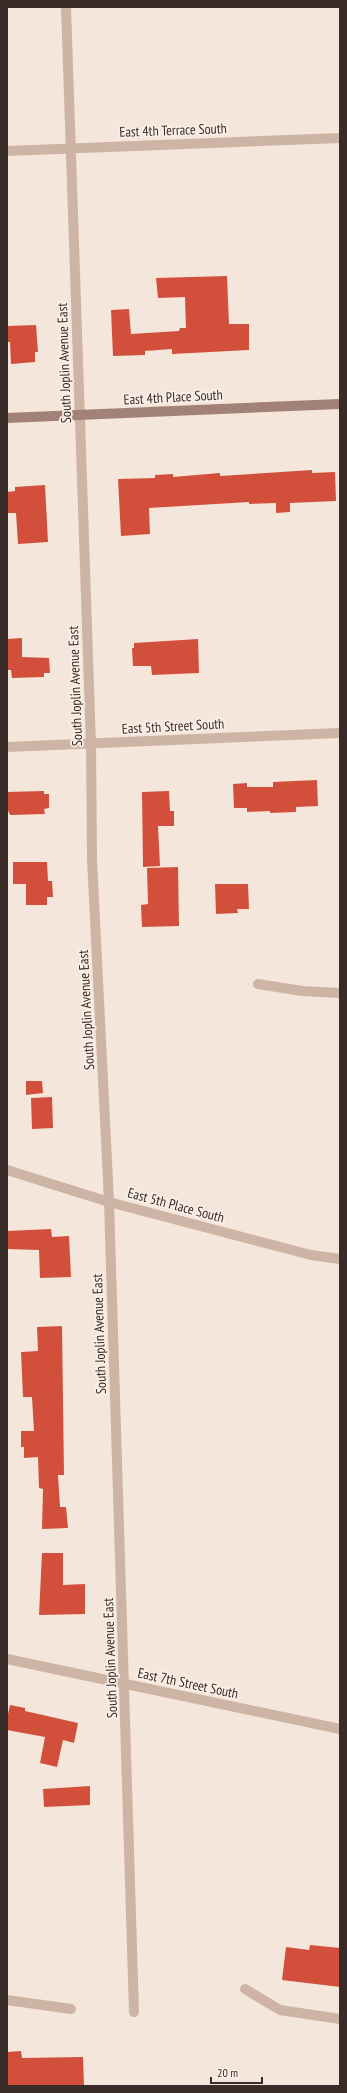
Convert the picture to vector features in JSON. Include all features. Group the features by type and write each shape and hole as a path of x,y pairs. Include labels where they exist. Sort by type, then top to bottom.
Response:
{"street":[{"name":"South Joplin Avenue East","path":"66,7 91,744 93,866 109,1202 134,2012"},
{"name":"East 4th Terrace South","path":"7,151 340,138"},
{"name":"East 4th Place South","path":"7,418 340,404"},
{"name":"East 5th Street South","path":"7,748 340,732"},
{"path":"258,984 302,990 340,992"},
{"name":"East 5th Place South","path":"7,1170 109,1202 311,1255 340,1259"},
{"name":"East 7th Street South","path":"7,1658 340,1729"},
{"path":"245,1989 280,2010 340,2019"},
{"path":"7,2000 71,2009"}],"building":[{"path":"227,276 229,324 249,324 249,350 172,354 172,349 145,351 145,355 113,356 111,310 129,309 131,334 179,331 180,328 186,328 185,297 158,298 156,278"},
{"path":"36,325 38,352 35,352 35,362 11,364 10,342 7,342 7,326"},
{"path":"312,470 312,473 335,472 336,501 290,503 290,512 276,513 276,503 249,504 249,502 149,508 150,534 121,536 118,479 155,478 155,475 173,474 173,477 220,473 220,476"},
{"path":"45,485 48,542 18,544 16,513 7,513 7,492 15,491 15,487"},
{"path":"22,638 22,657 49,658 50,673 44,673 44,677 12,678 11,670 7,670 7,639"},
{"path":"198,639 199,673 152,675 151,666 133,666 132,648 134,648 134,643"},
{"path":"317,780 318,806 296,807 296,812 270,813 270,811 247,812 247,808 234,808 233,784 247,783 247,787 273,787 273,782"},
{"path":"44,791 44,794 49,794 49,808 44,809 45,814 10,815 7,808 7,792"},
{"path":"169,791 170,811 174,811 174,826 158,826 160,866 143,867 142,792"},
{"path":"13,862 47,862 48,881 52,881 53,897 47,897 47,905 26,905 26,884 13,884"},
{"path":"178,867 179,926 142,927 141,905 148,904 147,868"},
{"path":"215,884 248,884 249,909 237,909 238,913 216,914"},
{"path":"26,1081 42,1081 43,1093 26,1095"},
{"path":"52,1097 53,1128 32,1129 31,1098"},
{"path":"51,1229 52,1237 69,1236 71,1277 40,1278 39,1250 7,1249 7,1231"},
{"path":"62,1326 64,1475 58,1475 60,1507 66,1507 68,1528 42,1529 43,1489 39,1488 38,1457 24,1458 24,1447 21,1447 21,1431 34,1431 32,1397 23,1397 21,1352 38,1351 37,1327"},
{"path":"42,1553 63,1553 63,1585 85,1584 85,1614 39,1615"},
{"path":"10,1705 25,1708 25,1711 78,1723 74,1743 63,1740 57,1767 40,1763 45,1737 7,1730 7,1713 8,1714"},
{"path":"90,1786 90,1805 44,1807 43,1789"},
{"path":"310,1945 340,1948 340,1987 282,1980 286,1947 309,1950"},
{"path":"21,2051 22,2058 83,2057 84,2086 7,2086 7,2052"}]}
